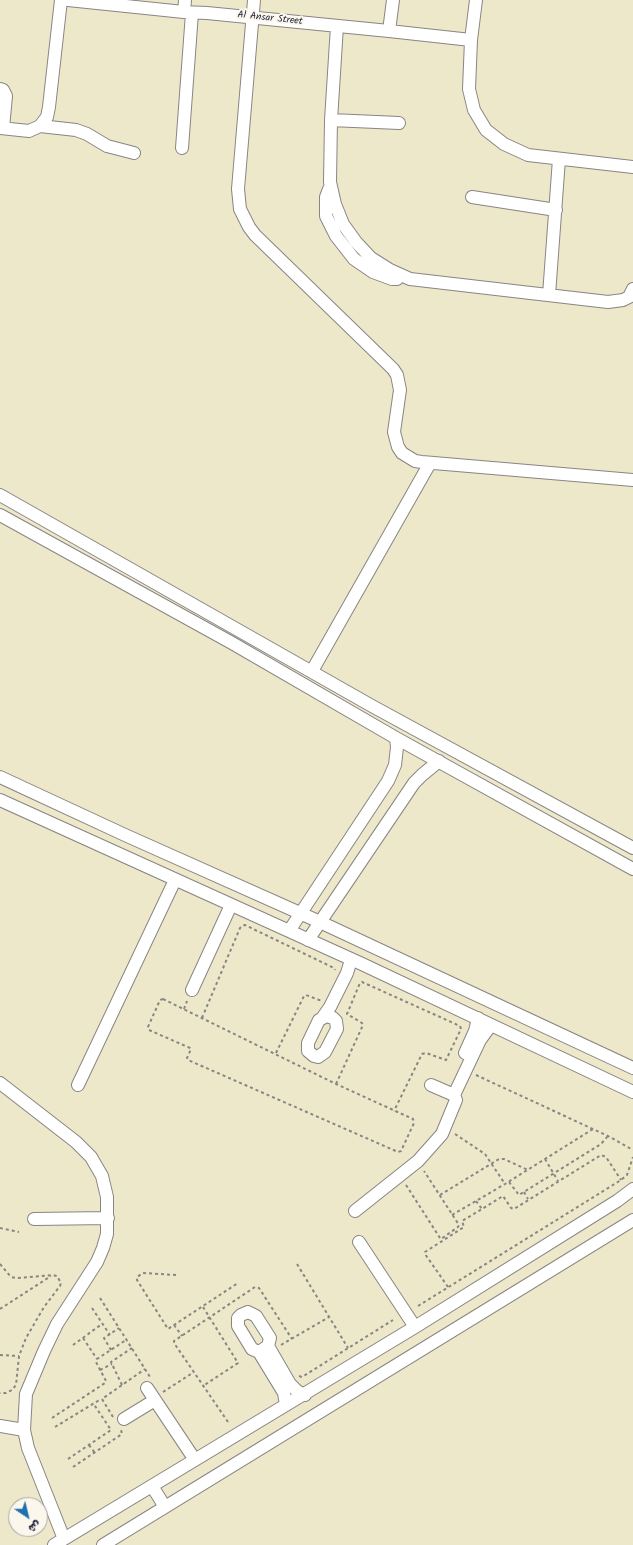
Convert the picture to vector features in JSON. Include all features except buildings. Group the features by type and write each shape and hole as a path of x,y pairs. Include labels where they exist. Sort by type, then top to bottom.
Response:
{"street":[{"path":"0,89 3,90 6,96 2,128 29,131 40,126 47,117 61,0"},
{"name":"Al Ansar Street","path":"68,0 188,13 253,17 471,40"},
{"path":"182,148 188,13 185,0"},
{"path":"254,0 238,189 238,199 244,218 255,235 394,369 397,375 400,390 394,425 395,440 398,446 408,457 415,461 633,480"},
{"path":"389,31 393,0"},
{"path":"476,0 471,40 469,89 474,110 486,130 504,144 528,155 633,167"},
{"path":"337,26 330,120 330,182 335,204 343,224 356,242 371,258 390,270 410,279 608,302 622,300 629,297 633,289"},
{"path":"330,120 399,123"},
{"path":"40,126 76,130 87,134 107,146 134,153"},
{"path":"549,295 559,159"},
{"path":"472,197 556,210"},
{"path":"312,672 430,463"},
{"path":"0,495 372,706 630,844"},
{"path":"0,515 232,643 366,719 396,738 633,869"},
{"path":"366,719 372,706"},
{"path":"289,931 388,781 395,765 397,751 396,738"},
{"path":"308,940 414,783 439,761"},
{"path":"0,777 125,835 320,922 633,1068"},
{"path":"0,800 478,1018 633,1092"},
{"path":"600,851 606,847 630,844"},
{"path":"78,1085 175,880"},
{"path":"192,990 231,905"},
{"path":"356,962 352,977 335,1016 337,1029 325,1052 318,1057 314,1056 308,1051 308,1043 319,1020 330,1007 347,973 356,962"},
{"path":"323,1017 330,1017 336,1021"},
{"path":"450,1094 478,1018"},
{"path":"450,1094 480,1040 491,1025"},
{"path":"0,1083 76,1142 91,1157 102,1176 108,1197 107,1234 103,1248 97,1262 57,1324 44,1350 26,1394 24,1430 28,1448 59,1542 415,1328 633,1189"},
{"path":"355,1211 418,1161 436,1143 444,1130 456,1103 455,1097 431,1085"},
{"path":"34,1219 108,1218"},
{"path":"103,1545 633,1220"},
{"path":"359,1242 415,1328"},
{"path":"286,1405 285,1397 264,1349 296,1391 304,1395"},
{"path":"149,1384 194,1460"},
{"path":"119,1421 157,1396"},
{"path":"0,1426 24,1430"},
{"path":"152,1486 165,1507"}],"path":[{"path":"202,1018 240,928 244,926 334,968 335,970 332,976"},
{"path":"336,1084 364,1025 346,1014 360,983 362,982 460,1026 461,1029 446,1060 426,1052 422,1054 394,1110"},
{"path":"276,1054 304,996 306,995 319,1000 321,999"},
{"path":"162,999 276,1054 336,1084 413,1119 414,1122 401,1151 399,1152 188,1060 187,1058 191,1049 190,1048 149,1030 148,1027 160,1000 162,999"},
{"path":"473,1073 608,1136 633,1150"},
{"path":"452,1215 509,1182 593,1129"},
{"path":"509,1182 518,1195 601,1144 608,1136"},
{"path":"466,1141 485,1154 505,1184"},
{"path":"400,1176 441,1239 464,1227 462,1221 503,1196 513,1209 601,1155 606,1157 621,1180"},
{"path":"418,1306 621,1180 627,1175 633,1157"},
{"path":"440,1195 492,1163 503,1158 528,1170"},
{"path":"545,1159 558,1181"},
{"path":"418,1161 459,1226 425,1253 448,1287"},
{"path":"524,1192 528,1199"},
{"path":"476,1201 482,1209"},
{"path":"0,1228 19,1232"},
{"path":"0,1264 8,1276 14,1278 53,1275 57,1276 61,1283 35,1321 26,1338 19,1356 16,1385 12,1390 6,1393 0,1393"},
{"path":"297,1264 348,1348"},
{"path":"176,1274 143,1272 139,1274 137,1280 168,1329 238,1283"},
{"path":"0,1309 53,1275"},
{"path":"228,1422 174,1343 182,1336 255,1287 258,1287 292,1339"},
{"path":"100,1298 145,1369 149,1384"},
{"path":"203,1307 238,1363 203,1386"},
{"path":"92,1308 110,1335"},
{"path":"281,1347 329,1317"},
{"path":"295,1370 299,1376 302,1377 393,1320"},
{"path":"74,1345 102,1324"},
{"path":"174,1325 182,1336"},
{"path":"111,1350 104,1338 119,1328"},
{"path":"52,1418 105,1383 96,1359 83,1338"},
{"path":"96,1359 126,1340"},
{"path":"100,1370 112,1364 111,1362 132,1348"},
{"path":"0,1355 19,1356"},
{"path":"112,1364 122,1384"},
{"path":"56,1426 102,1399 145,1369"},
{"path":"157,1396 194,1372"},
{"path":"73,1467 122,1434 119,1421 102,1399"},
{"path":"68,1459 111,1430 93,1403"},
{"path":"89,1445 95,1452"}]}
